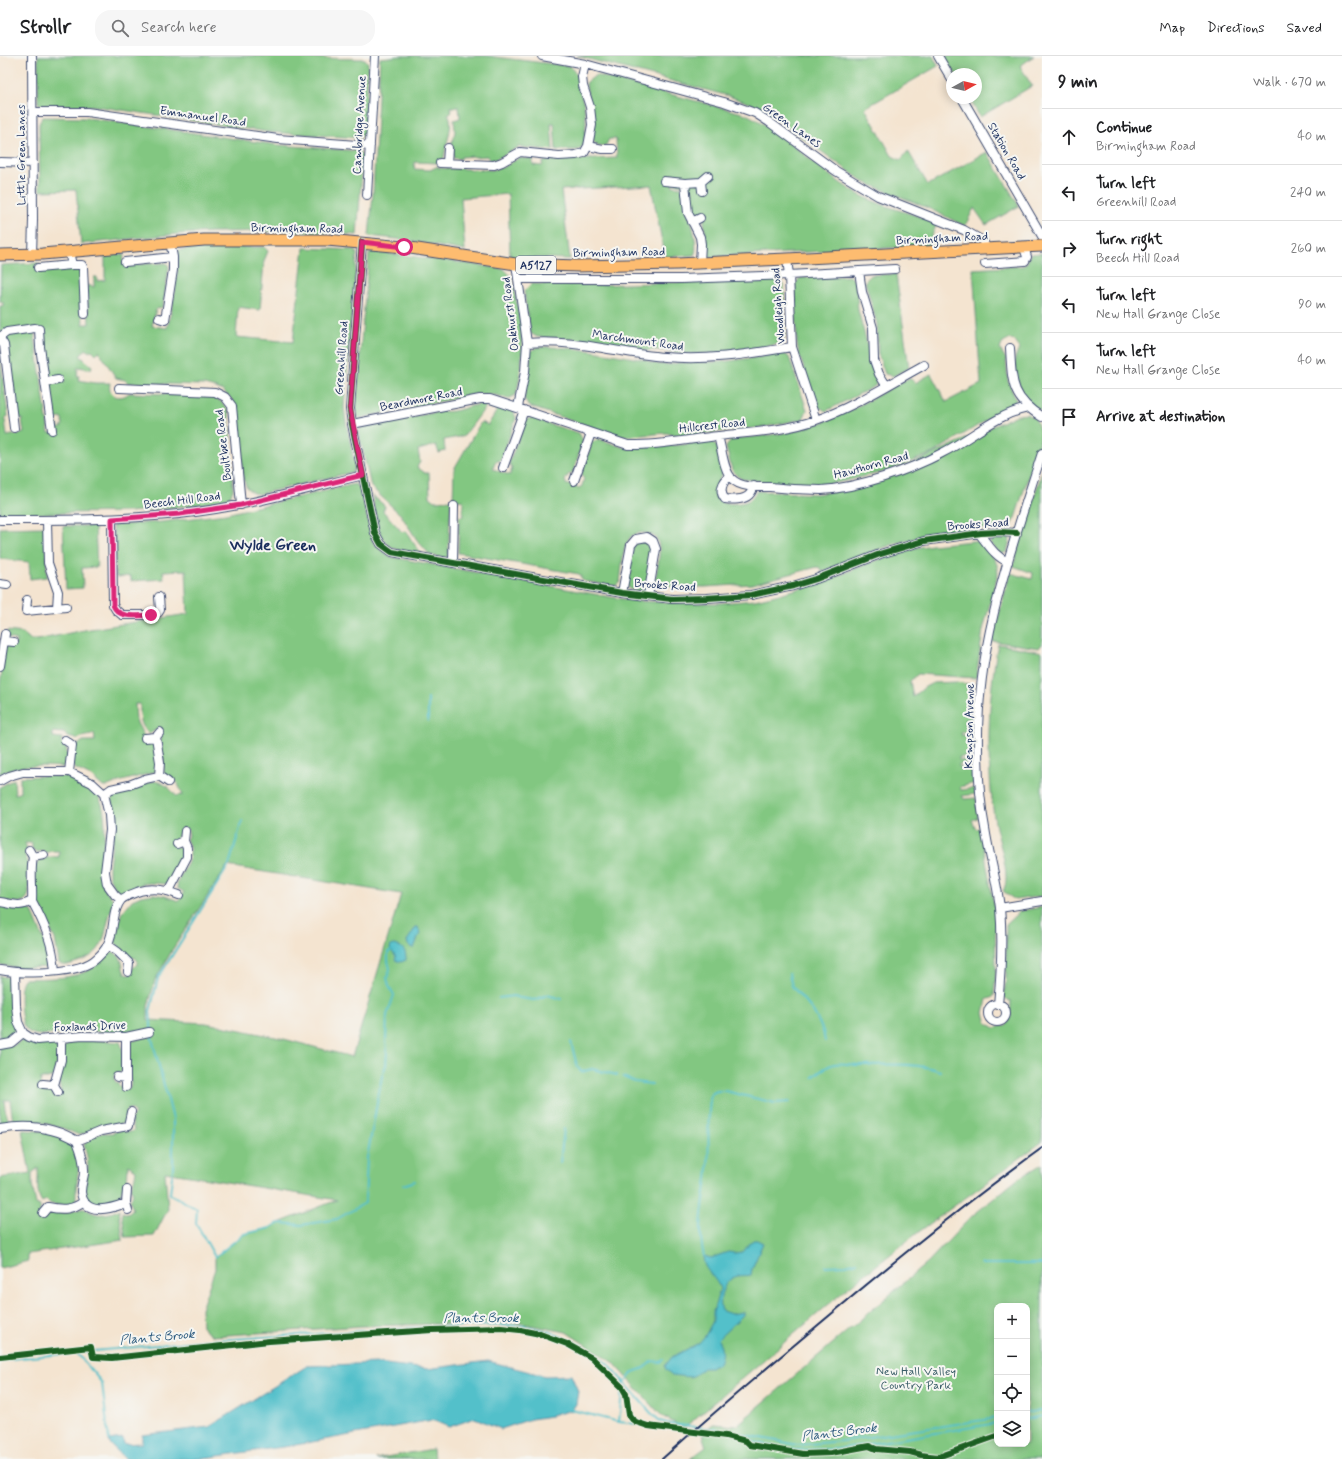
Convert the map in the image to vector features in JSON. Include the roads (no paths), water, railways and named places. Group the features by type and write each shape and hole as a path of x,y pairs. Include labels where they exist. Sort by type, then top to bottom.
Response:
{"main road":[{"name":"Birmingham Road","path":"0,255 69,252 204,240 272,240 362,242 516,264 578,266 700,263 1042,246"}],"street":[{"name":"Little Green Lanes","path":"32,56 34,220 37,254 42,268 72,265"},
{"name":"Cambridge Avenue","path":"367,195 375,56"},
{"name":"Green Lanes","path":"542,56 585,64 724,102 755,113 836,171 878,196 964,230 983,241 986,249"},
{"path":"938,56 946,70"},
{"path":"448,148 443,163 494,164 502,162 520,152 559,156 580,155 584,153 588,146 592,125 588,98 583,86 582,77 585,64"},
{"name":"Station Road","path":"965,104 1042,236"},
{"name":"Emmanuel Road","path":"33,112 87,112 278,139 370,146"},
{"path":"588,146 613,149"},
{"path":"0,162 33,163"},
{"path":"664,181 685,183 701,182 708,176"},
{"path":"701,182 702,191"},
{"path":"685,183 688,213 700,237 700,263"},
{"path":"692,222 700,218"},
{"path":"159,318 165,320 173,270 173,258 170,242"},
{"name":"Greenhill Road","path":"362,242 350,409 363,475"},
{"path":"985,264 1025,261 1027,257 1024,247"},
{"path":"69,252 72,265 82,265 84,268 85,314"},
{"path":"125,262 173,258"},
{"name":"Woodleigh Road","path":"787,259 792,346 816,420"},
{"name":"Oakhurst Road","path":"503,468 521,408 528,343 516,264"},
{"path":"518,279 681,279 895,269"},
{"path":"859,271 862,292 873,328 874,360 879,374 886,385"},
{"path":"14,428 4,345 0,338 7,332 35,328 39,329 40,347 52,430"},
{"name":"Marchmount Road","path":"528,343 557,342 592,346 628,353 690,359 725,358 792,346"},
{"path":"1010,348 1014,386 1021,400 1028,408 1042,417"},
{"name":"Hillcrest Road","path":"495,400 590,433 628,444 638,445 767,431 803,424 816,420 852,404 924,365"},
{"path":"46,382 58,380"},
{"name":"Boultbee Road","path":"119,388 215,392 225,397 232,406 241,505"},
{"name":"Beardmore Road","path":"352,424 480,399 495,400"},
{"name":"Hawthorn Road","path":"730,476 736,482 754,486 789,489 822,490 853,484 896,473 944,452 1004,416 1028,408"},
{"path":"574,481 590,433"},
{"path":"718,436 730,476 725,480 721,490 722,496 725,499 744,498 749,495 754,486"},
{"name":"Kempson Avenue","path":"998,1005 1002,956 1000,908 982,805 978,732 981,682 987,640 1008,562 1042,454"},
{"name":"Beech Hill Road","path":"0,520 112,519 180,514 241,505 363,475"},
{"name":"Brooks Road","path":"363,475 375,533 381,544 396,554 622,593 672,599 732,598 751,595 816,579 860,561 901,547 932,540 981,533 1017,533"},
{"path":"453,563 454,506"},
{"path":"112,519 113,605 116,610 122,615 151,615 158,613 160,610 159,597"},
{"path":"47,520 48,563 58,592 57,608"},
{"name":"Brooks Road","path":"981,533 994,552 1001,559 1008,562"},
{"name":"Brooks Road","path":"622,593 631,546 636,539 647,537 653,541 656,549 648,596"},
{"path":"27,600 26,611 66,607"},
{"path":"0,666 4,638 14,642"},
{"path":"145,738 158,734 160,762 159,776"},
{"path":"65,740 72,745 69,772"},
{"path":"0,781 9,776 23,772 69,772 92,783 104,794 109,815 110,830 105,872 107,884 115,895 121,900"},
{"path":"104,794 111,789 129,785 145,778 159,776 168,782"},
{"path":"169,891 188,857 187,848 180,842 185,831"},
{"path":"44,854 31,854 30,870 33,882 32,901 39,913 51,942 55,971"},
{"path":"0,970 15,973 69,970 83,967 97,959 108,945 112,934 116,912 121,900 144,890 155,889 169,891 179,895"},
{"path":"0,902 14,906 32,901"},
{"path":"1000,908 1042,901"},
{"path":"108,945 118,952 131,965"},
{"path":"0,1045 11,1043 23,1033 18,1022 15,973"},
{"name":"Foxlands Drive","path":"23,1033 38,1040 95,1036 126,1037 149,1032"},
{"path":"126,1037 122,1078 126,1087"},
{"path":"43,1084 56,1088 61,1060 61,1038"},
{"path":"77,1141 101,1131 128,1126 131,1112"},
{"path":"0,1129 34,1126 53,1130 67,1135 77,1141 83,1161 84,1174 81,1190 84,1201 90,1207 103,1210 127,1207 127,1190"},
{"path":"46,1207 64,1209 72,1208 84,1201"}],"water":[{"path":"416,927 418,927 420,933 414,948 412,948 408,945 407,941"},
{"path":"393,945 399,946 403,949 406,960 401,962 395,960 396,957 390,949"},
{"path":"753,1240 763,1243 751,1275 733,1278 725,1285 721,1295 722,1311 731,1314 743,1312 743,1315 718,1339 722,1351 719,1363 711,1368 703,1368 695,1375 690,1377 672,1375 666,1370 665,1366 672,1357 699,1343 705,1336 713,1321 713,1312 720,1289 716,1280 704,1265 704,1256 711,1258 728,1252 742,1252"},
{"path":"488,1361 545,1376 571,1375 578,1391 576,1404 572,1410 551,1416 531,1419 501,1429 475,1418 449,1427 432,1420 290,1446 196,1459 126,1459 110,1444 109,1440 123,1438 124,1444 142,1443 142,1435 209,1427 307,1366 378,1363 427,1369"}],"waterway":[{"path":"428,698 428,721"},
{"path":"242,821 229,865 158,978 150,1011 152,1039 173,1119 173,1168 170,1194 197,1209 196,1223 215,1257 244,1234 270,1228 281,1223 301,1225 337,1219 365,1203 367,1158 382,1076 386,1065 387,1015 394,995 387,978 390,969 388,952 391,951"},
{"path":"789,974 792,986 813,1011 818,1020 823,1031 825,1041"},
{"path":"499,998 513,996 534,1000 547,995 562,999"},
{"path":"571,1042 577,1066 581,1072 592,1069 617,1075"},
{"path":"813,1077 828,1066 840,1063 859,1065 910,1065 940,1071"},
{"path":"623,1077 635,1082 652,1084"},
{"path":"704,1256 701,1223 708,1168 709,1113 711,1094 717,1091 725,1091 775,1103 790,1102"},
{"path":"560,1163 564,1129"},
{"path":"403,1185 415,1181"},
{"path":"825,1266 846,1265 857,1262"},
{"path":"981,1264 1042,1264"},
{"name":"Plants Brook","path":"0,1360 199,1341 433,1327 500,1325 524,1326 550,1332 582,1346 608,1364 651,1413 660,1421 671,1424 714,1429 798,1445 842,1441 994,1418"},
{"path":"77,1353 102,1383 109,1440"},
{"path":"625,1383 633,1372 644,1368 652,1361 661,1362 663,1360"},
{"path":"619,1422 623,1380"},
{"path":"572,1410 619,1422 638,1424"},
{"name":"Plants Brook","path":"1030,1412 1042,1410"},
{"path":"1030,1418 1042,1416"},
{"path":"750,1441 796,1450 838,1449 994,1423"}],"railway":[{"path":"662,1459 739,1391 880,1274 976,1197 1042,1148"}],"district":[{"name":"Wylde Green","path":"273,544"}],"park label":[{"name":"New Hall Valley Country Park","path":"916,1378"}]}
